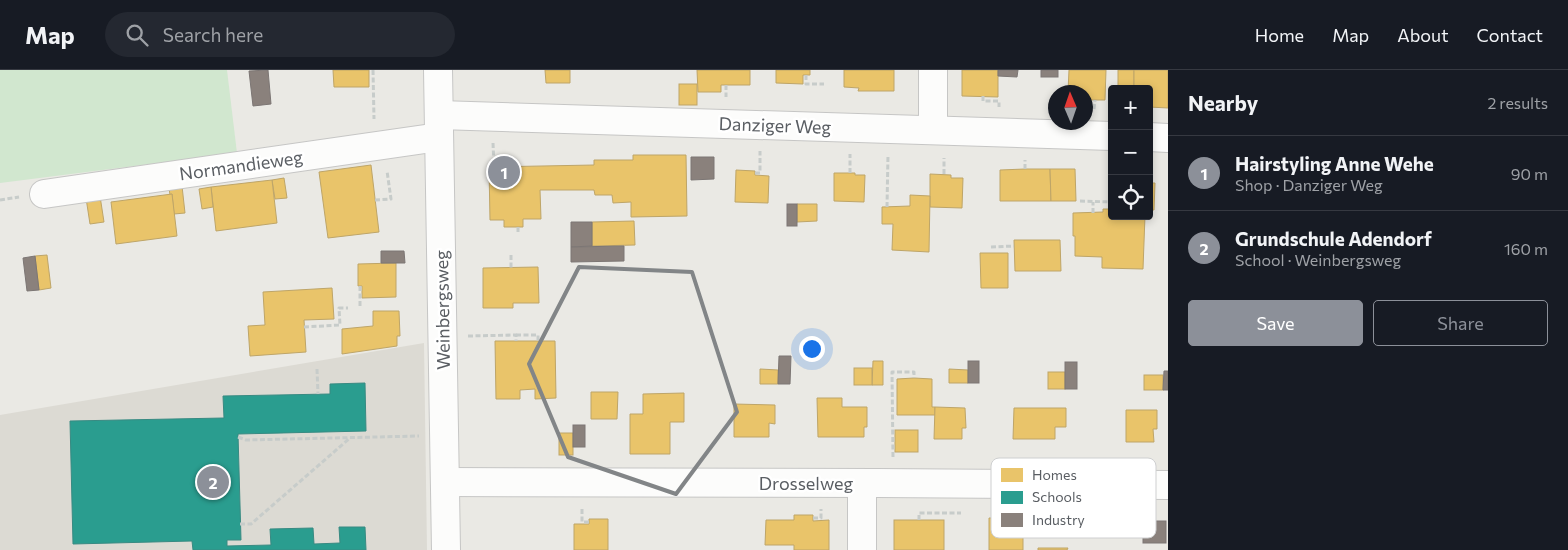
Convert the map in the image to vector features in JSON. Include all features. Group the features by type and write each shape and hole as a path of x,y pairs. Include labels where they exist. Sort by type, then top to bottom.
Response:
{"street":[{"name":"Weinbergsweg","path":"438,70 446,550"},
{"path":"933,70 933,130"},
{"name":"Normandieweg","path":"44,194 379,134 439,126"},
{"name":"Danziger Weg","path":"439,126 888,129 1108,136"},
{"path":"1153,137 1168,138"},
{"name":"Drosselweg","path":"445,482 991,484"},
{"path":"862,483 862,550"}],"path":[{"path":"373,70 379,134 391,199 375,200"},
{"path":"806,75 806,84 824,84"},
{"path":"886,207 888,129"},
{"path":"1080,201 1108,202"},
{"path":"1093,202 1093,213"},
{"path":"518,227 518,234"},
{"path":"991,247 1014,246"},
{"path":"511,255 511,268"},
{"path":"360,286 360,307"},
{"path":"304,327 340,325 339,308 348,308"},
{"path":"516,335 516,341"},
{"path":"442,336 538,335 538,341"},
{"path":"317,369 318,394"},
{"path":"899,457 892,457 892,372 914,372 914,378"},
{"path":"238,437 246,440 444,435"},
{"path":"240,524 251,524 350,438"},
{"path":"919,520 919,513 961,513"}],"highlighted area":[{"path":"579,267 692,272 737,412 676,494 568,457 529,364"}],"shaded area":[{"path":"424,343 427,550 0,550 0,415"}],"green space":[{"path":"0,70 227,70 237,153 0,183"}],"building: Homes":[{"path":"333,70 369,70 369,87 334,87"},
{"path":"545,70 570,70 570,83 546,83"},
{"path":"697,70 750,70 750,85 721,85 721,92 698,92"},
{"path":"776,70 810,70 810,75 803,75 803,84 776,83"},
{"path":"844,70 894,70 894,91 858,91 859,88 844,87"},
{"path":"962,70 998,70 998,97 962,96"},
{"path":"1069,70 1106,70 1105,100 1093,100 1093,85 1068,85"},
{"path":"1118,70 1134,70 1134,85 1118,85"},
{"path":"1134,70 1168,70 1168,108 1153,107 1153,85 1134,85"},
{"path":"679,84 697,84 697,105 679,105"},
{"path":"633,155 686,155 687,216 631,217 631,202 613,203 612,195 595,195 594,190 540,190 541,219 523,219 523,227 504,227 504,220 490,220 489,167 594,165 594,160 633,160"},
{"path":"371,165 379,232 328,238 319,172"},
{"path":"1050,169 1051,201 1000,201 1000,170"},
{"path":"1050,169 1075,169 1076,201 1051,201"},
{"path":"736,170 755,171 755,175 769,176 768,203 735,202"},
{"path":"834,173 865,175 864,202 834,201"},
{"path":"930,174 951,175 951,178 963,178 962,208 930,207"},
{"path":"284,178 287,198 275,199 272,180"},
{"path":"272,180 277,223 216,231 211,187"},
{"path":"1153,183 1155,183 1154,210"},
{"path":"182,186 185,213 174,214 172,194 170,195 169,188"},
{"path":"211,187 213,207 202,209 199,189"},
{"path":"172,194 177,236 116,244 111,202"},
{"path":"910,195 930,196 929,252 892,250 893,224 882,224 882,207 910,206"},
{"path":"100,196 104,222 90,224 86,198"},
{"path":"797,204 817,204 817,221 797,222"},
{"path":"1103,209 1108,209 1108,220 1145,220 1143,269 1102,268 1102,257 1075,256 1073,213 1103,212"},
{"path":"634,221 635,245 592,246 592,222"},
{"path":"1014,240 1060,240 1061,271 1015,271"},
{"path":"980,253 1008,253 1008,288 981,288"},
{"path":"47,255 51,288 39,290 35,256"},
{"path":"396,263 396,297 362,298 362,286 358,286 358,264"},
{"path":"538,267 539,303 513,303 513,308 483,308 483,268"},
{"path":"332,288 334,319 304,320 306,352 250,356 248,326 265,325 263,292"},
{"path":"373,311 399,311 400,336 397,336 397,346 342,354 342,329 373,326"},
{"path":"495,341 555,341 556,398 535,399 535,389 520,390 520,399 496,399"},
{"path":"873,361 883,361 883,385 872,385"},
{"path":"854,368 872,368 872,385 854,385"},
{"path":"760,369 778,370 778,384 760,384"},
{"path":"949,369 968,370 968,383 949,383"},
{"path":"1048,372 1065,372 1065,389 1048,389"},
{"path":"1144,375 1163,375 1163,390 1144,390"},
{"path":"897,379 932,379 932,407 935,407 935,415 897,415"},
{"path":"591,392 618,392 617,419 591,419"},
{"path":"684,393 684,422 670,422 670,454 630,454 630,414 643,414 643,394"},
{"path":"817,398 842,398 842,407 867,407 867,427 864,427 864,437 818,437"},
{"path":"734,404 775,405 775,424 769,423 769,437 734,437"},
{"path":"935,407 965,408 966,428 962,428 962,439 934,439"},
{"path":"1014,408 1066,408 1066,427 1055,427 1055,439 1013,439"},
{"path":"1126,410 1157,410 1157,429 1153,429 1154,442 1126,442"},
{"path":"895,430 918,430 918,452 895,452"},
{"path":"559,433 573,433 573,455 559,455"},
{"path":"794,515 813,515 813,521 829,520 829,550 794,550 794,545 765,545 766,520 794,520"},
{"path":"989,518 991,518 991,538 1023,538 1023,550 989,550"},
{"path":"589,519 608,519 608,550 574,550 574,524 589,524"},
{"path":"894,520 944,520 944,550 894,550"},
{"path":"1038,548 1068,548 1067,550 1038,550"}],"building: Schools":[{"path":"365,383 366,431 238,434 241,540 227,540 227,546 271,545 270,529 313,528 314,544 340,543 339,527 365,527 366,550 193,550 192,541 73,544 70,421 224,418 223,396 330,394 330,384"}],"building: Industry":[{"path":"268,70 271,104 253,106 249,71"},
{"path":"998,70 1018,70 1017,77 998,76"},
{"path":"1041,70 1058,70 1058,77 1041,77"},
{"path":"691,157 714,157 714,179 691,180"},
{"path":"787,204 797,204 797,226 787,226"},
{"path":"571,222 592,222 592,246 571,247"},
{"path":"624,246 624,261 571,262 571,247"},
{"path":"381,251 404,251 405,263 381,263"},
{"path":"35,256 39,290 27,291 23,258"},
{"path":"779,356 791,356 790,384 778,384"},
{"path":"968,361 979,361 979,383 968,383"},
{"path":"1065,362 1077,362 1077,389 1065,389"},
{"path":"1164,371 1168,371 1168,390 1163,390"},
{"path":"573,425 585,425 585,447 573,447"},
{"path":"1156,521 1166,521 1166,543 1143,543 1143,538 1156,538"}],"place":[{"name":"Hairstyling Anne Wehe","path":"504,172"},
{"name":"Grundschule Adendorf","path":"213,482"}]}
